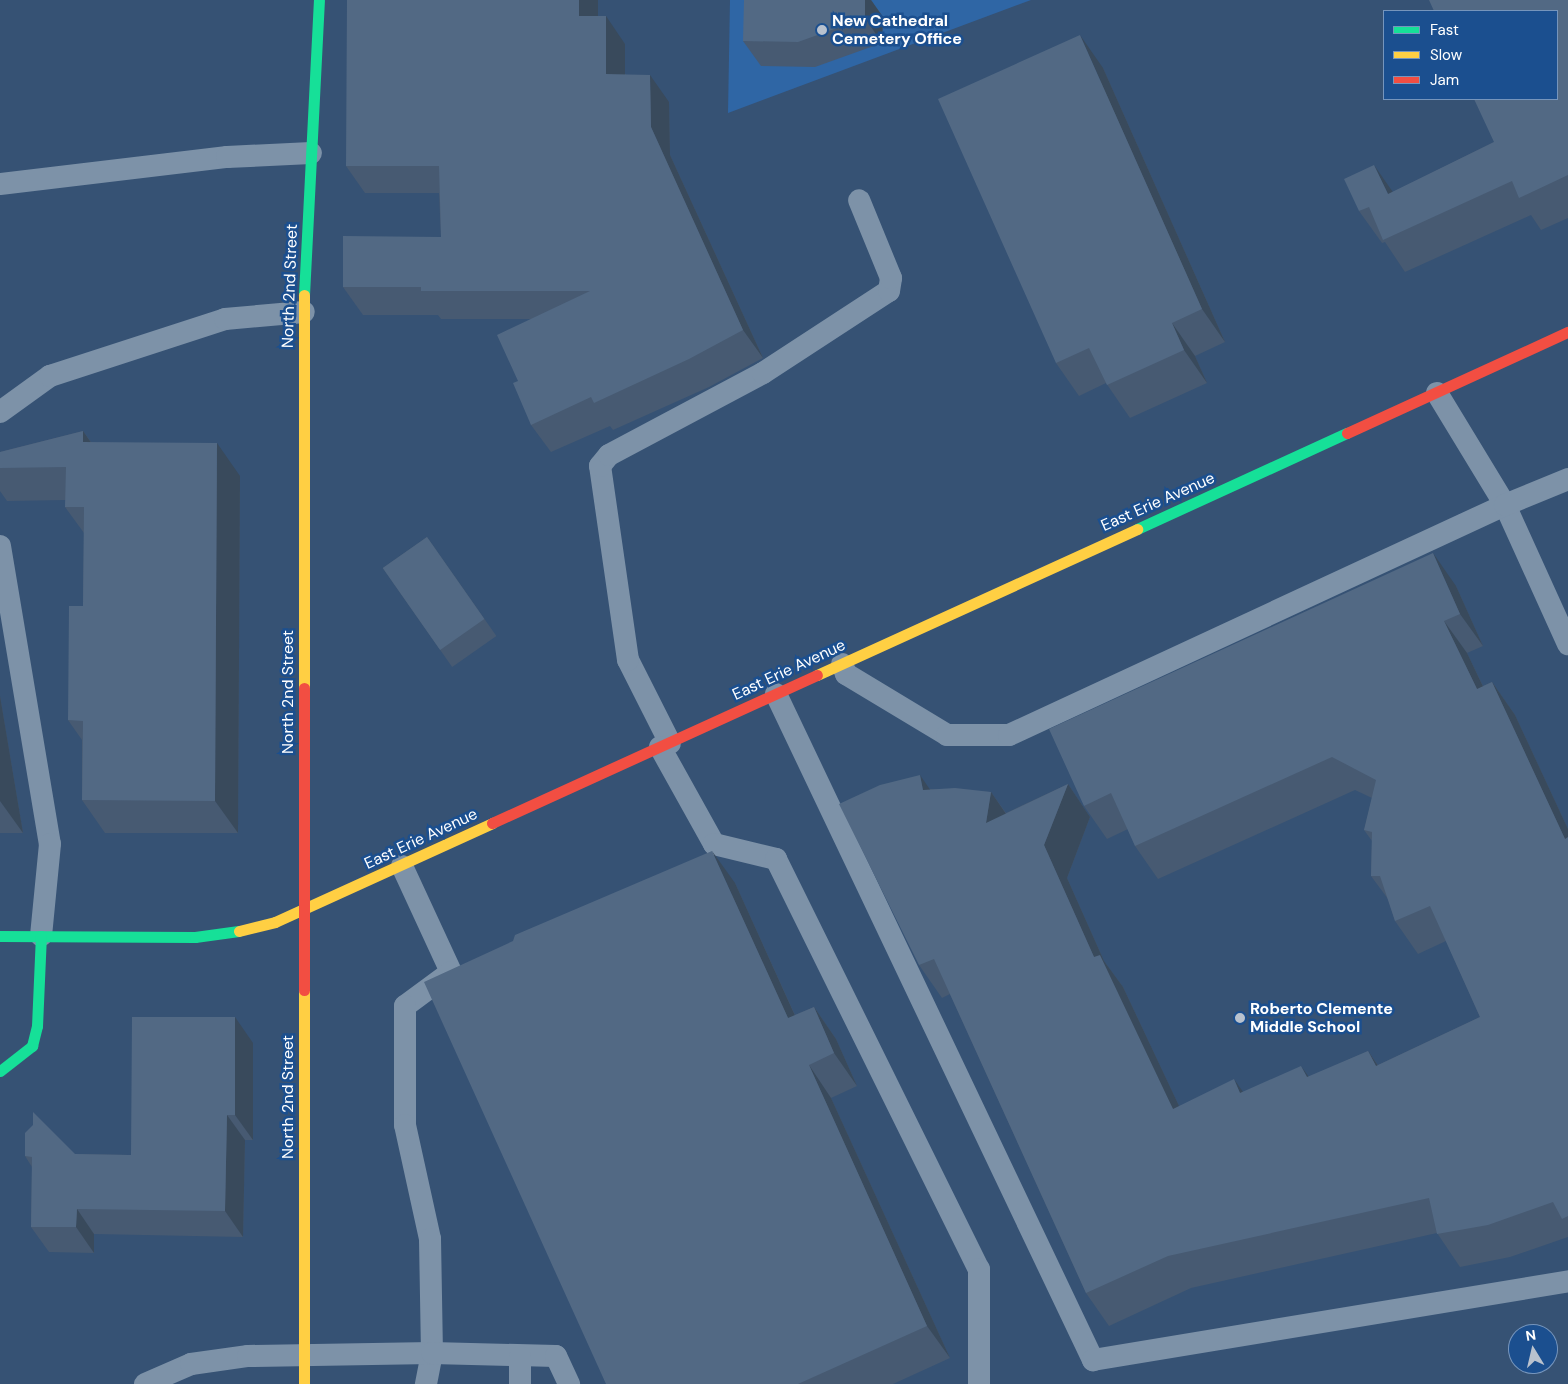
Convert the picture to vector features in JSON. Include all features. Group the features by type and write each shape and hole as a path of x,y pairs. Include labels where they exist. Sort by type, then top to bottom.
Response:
{"main road":[{"name":"North 2nd Street","path":"304,1384 304,312 319,0"},
{"name":"East Erie Avenue","path":"0,936 195,937 242,931 304,910 1568,332"},
{"path":"0,1071 32,1046 37,1026 41,936"}],"lane":[{"path":"0,184 226,157 311,153"},
{"path":"858,200 891,278 889,291 763,373 609,455 600,466 628,660 665,745 714,844 776,859 979,1269 979,1384"},
{"path":"0,412 50,376 225,318 304,312"},
{"path":"1437,393 1505,505 1568,644"},
{"path":"842,664 846,674 947,735 1009,735 1505,505 1568,479"},
{"path":"0,546 50,844 41,936"},
{"path":"776,694 1093,1360 1568,1282"},
{"path":"402,866 452,972 405,1006 406,1125 430,1239 432,1353 426,1384"},
{"path":"145,1384 191,1364 248,1356 432,1353 520,1357 556,1356 569,1384"},
{"path":"520,1357 520,1384"}],"shaded area":[{"path":"730,0 1031,0 728,113"}],"building":[{"path":"347,0 579,0 579,16 606,16 606,74 650,75 651,127 743,330 689,359 594,403 591,397 531,425 513,383 518,381 497,335 590,291 421,291 421,287 343,287 343,236 441,237 439,166 346,166"},
{"path":"744,0 865,0 865,18 798,42 743,41"},
{"path":"1429,0 1568,0 1568,175 1519,198 1512,181 1383,240 1369,207 1359,211 1344,179 1374,165 1388,194 1494,142 1474,100 1558,100 1558,10 1434,10"},
{"path":"1080,35 1202,309 1172,323 1184,350 1107,385 1089,348 1056,363 938,99"},
{"path":"83,431 83,442 217,443 215,801 82,800 83,721 68,720 69,606 83,606 84,507 65,507 66,467 0,468 0,452"},
{"path":"427,537 484,619 440,650 383,568"},
{"path":"1433,553 1460,614 1444,621 1477,689 1492,682 1565,839 1568,837 1568,1216 1562,1219 1553,1202 1488,1225 1437,1234 1429,1198 1168,1256 1086,1293 934,959 919,965 839,804 880,785 920,775 923,790 955,788 991,792 986,823 1068,784 1044,845 1094,957 1100,955 1173,1109 1234,1079 1240,1093 1301,1066 1307,1077 1368,1051 1376,1066 1480,1017 1430,906 1395,921 1380,876 1371,876 1372,832 1364,830 1376,780 1332,757 1135,846 1111,793 1084,806 1049,729"},
{"path":"712,851 788,1018 814,1007 834,1053 809,1065 927,1326 798,1384 606,1384 424,982 513,941 515,935"},
{"path":"132,1017 235,1017 235,1115 227,1115 225,1211 77,1209 76,1227 31,1227 32,1157 25,1156 25,1133 33,1125 33,1112 75,1154 131,1155"}],"traffic: fast":[{"path":"304,295 319,0"},
{"path":"1137,529 1347,433"},
{"path":"0,936 195,937 239,931"},
{"path":"0,1071 32,1046 37,1026 41,936"}],"traffic: slow":[{"path":"304,295 304,688"},
{"path":"817,675 1137,529"},
{"path":"239,931 275,922 492,823"},
{"path":"304,990 304,1384"}],"traffic: jam":[{"path":"1347,433 1568,332"},
{"path":"492,823 817,675"},
{"path":"304,688 304,990"}],"place":[{"name":"New Cathedral Cemetery Office","path":"822,30"},
{"name":"Roberto Clemente Middle School","path":"1240,1018"}]}
